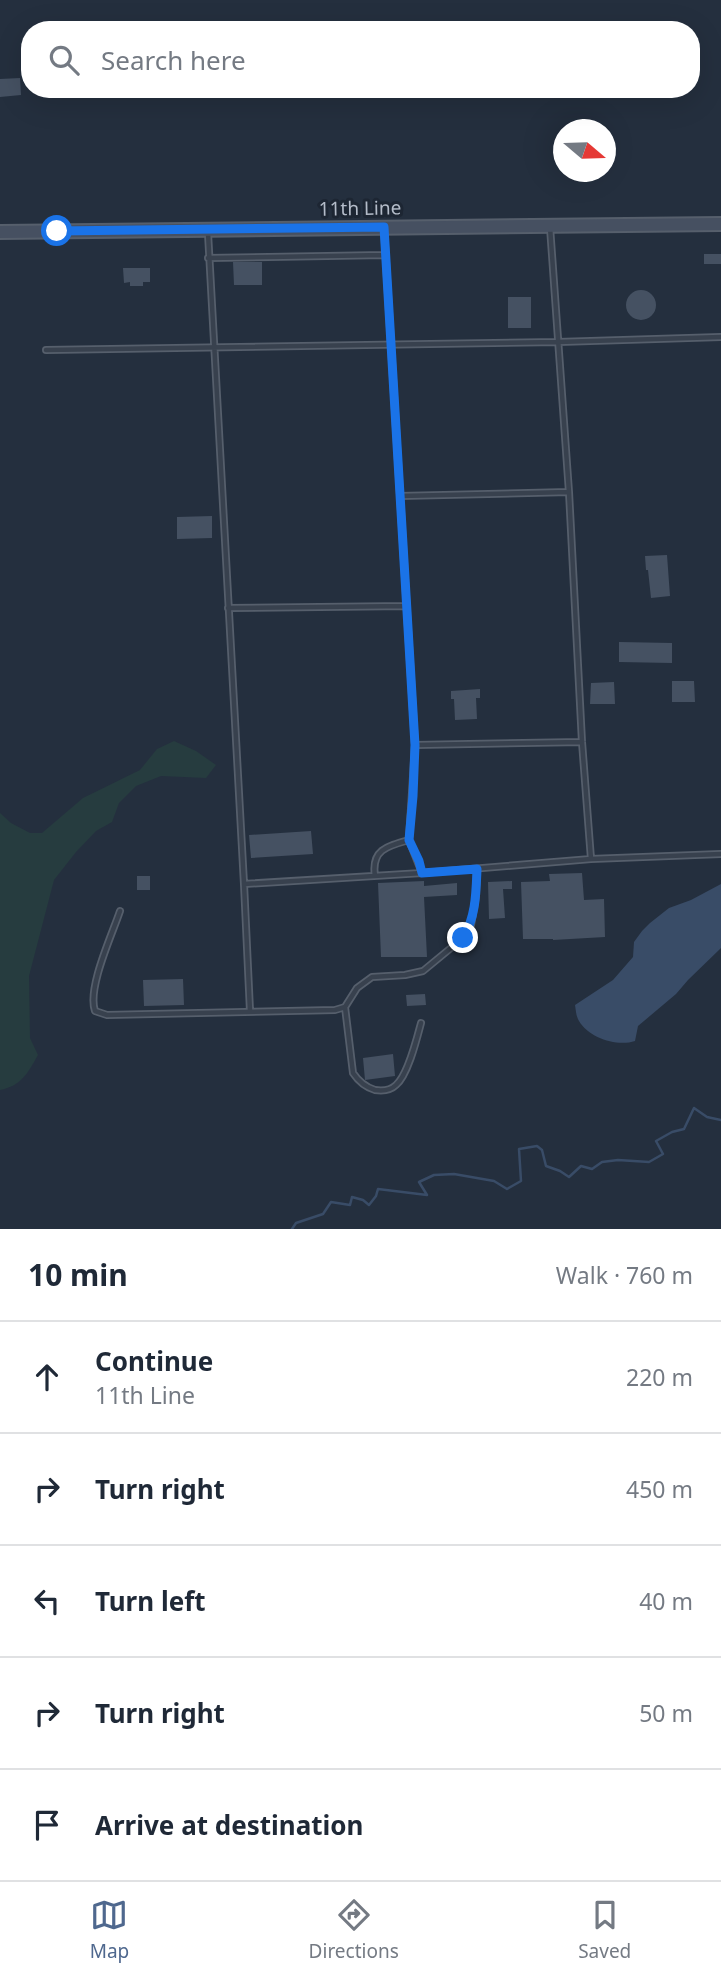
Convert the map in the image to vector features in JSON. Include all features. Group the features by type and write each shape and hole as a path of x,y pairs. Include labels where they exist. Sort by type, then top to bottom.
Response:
{"main road":[{"name":"11th Line","path":"0,232 721,224"}],"lane":[{"path":"550,226 591,859"},
{"path":"384,227 415,745 409,840 422,873"},
{"path":"208,230 250,1011"},
{"path":"208,258 385,255"},
{"path":"46,351 721,337"},
{"path":"400,496 569,492"},
{"path":"228,608 407,606"},
{"path":"415,745 582,741"},
{"path":"375,876 377,854 390,846 409,840"},
{"path":"244,884 591,859 721,854"},
{"path":"421,1023 415,1048 397,1085 379,1091 359,1082 353,1073 345,1007 357,988 372,977 423,971 463,938 471,925 477,869"},
{"path":"120,911 94,987 92,1002 95,1011 107,1015 335,1010 345,1007"}],"green space":[{"path":"174,741 196,751 216,765 206,778 161,776 136,786 119,803 112,822 96,831 54,880 29,976 30,1038 38,1055 19,1082 0,1090 0,813 11,823 30,833 42,833 83,798 140,770 157,749"}],"water":[{"path":"721,884 721,948 676,994 638,1026 635,1041 612,1042 589,1032 579,1021 575,1005 613,980 633,957 634,942 650,923 669,908"}],"building":[{"path":"20,78 21,95 0,97 0,79"},
{"path":"704,254 721,254 721,264 704,264"},
{"path":"233,262 262,262 262,285 234,285"},
{"path":"123,268 150,268 150,282 143,282 143,286 124,283"},
{"path":"641,290 647,291 655,299 655,311 647,319 641,320 635,319 627,311 626,305 627,299 635,291"},
{"path":"508,297 531,297 531,328 508,328"},
{"path":"212,516 212,538 177,539 177,517"},
{"path":"667,555 670,596 651,598 645,556"},
{"path":"619,642 672,643 672,663 619,662"},
{"path":"672,681 694,681 695,702 672,702"},
{"path":"614,682 615,704 590,704 591,683"},
{"path":"480,689 480,698 476,698 477,719 455,720 451,691"},
{"path":"311,831 313,854 251,858 249,835"},
{"path":"582,873 584,900 604,899 605,937 523,939 521,882 550,881 549,874"},
{"path":"137,876 150,876 150,890 137,890"},
{"path":"424,881 424,886 457,883 457,895 424,897 427,957 381,957 378,883"},
{"path":"512,881 512,889 503,889 505,918 489,919 488,882"},
{"path":"183,979 184,1005 144,1006 143,980"},
{"path":"425,994 426,1005 407,1006 406,995"},
{"path":"393,1054 395,1076 365,1080 363,1058"}],"waterway":[{"path":"292,1229 296,1223 323,1214 331,1202 350,1205 352,1197 369,1205 378,1189 427,1195 419,1182 434,1175 454,1174 494,1181 507,1189 521,1181 519,1149 537,1146 542,1150 546,1166 569,1177 581,1166 592,1169 602,1162 649,1162 663,1154 656,1141 684,1129 694,1108 707,1117 721,1120"}],"route":[{"path":"57,231 384,227 415,745 409,840 422,873 477,869 471,925 463,938"}]}
